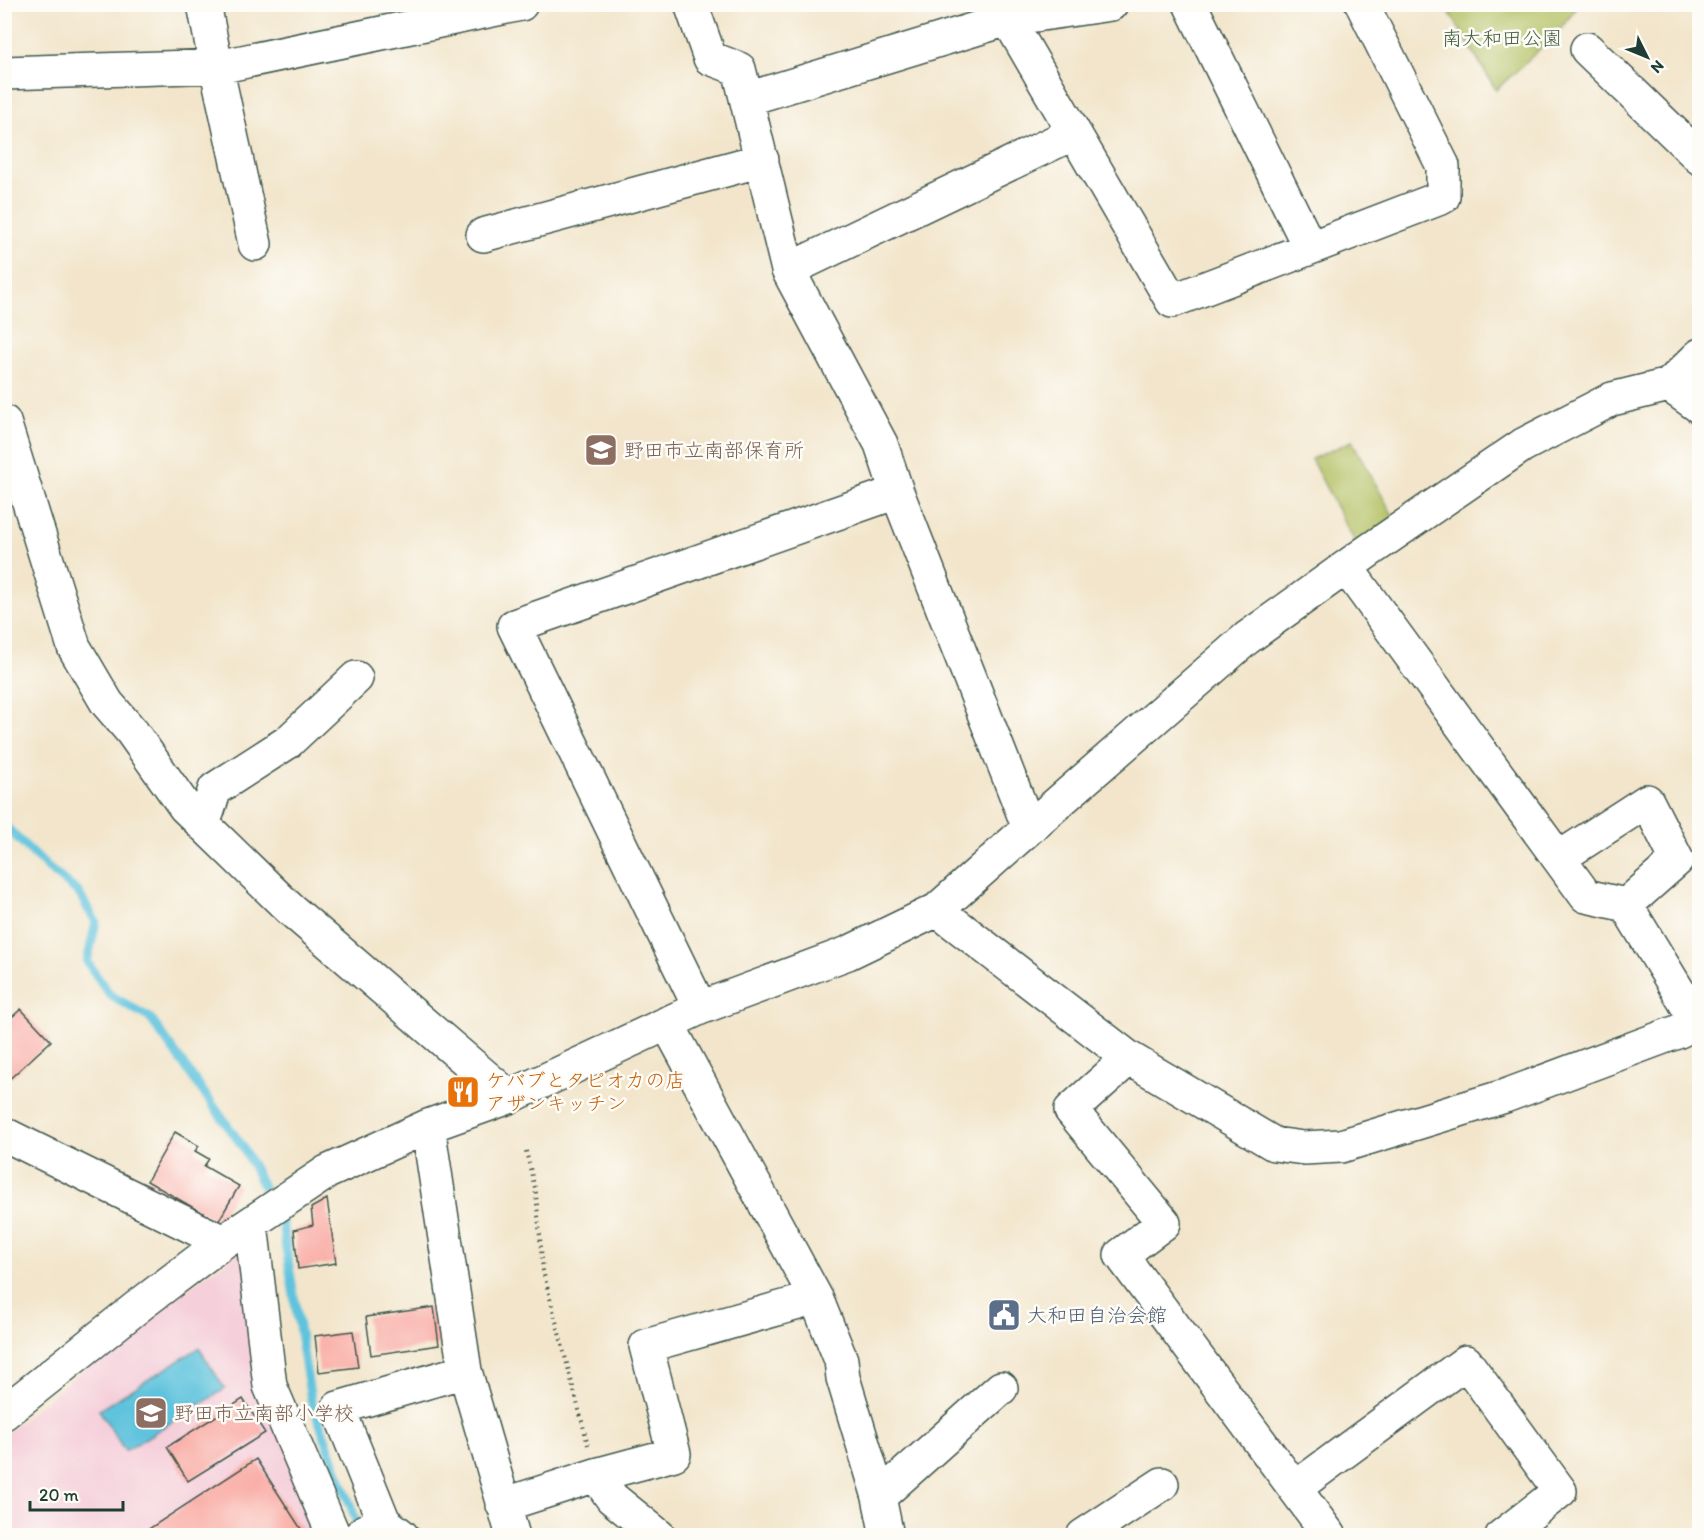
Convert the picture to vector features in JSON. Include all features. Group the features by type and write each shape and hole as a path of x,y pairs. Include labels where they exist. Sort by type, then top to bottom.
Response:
{"street":[{"path":"204,4 255,244"},
{"path":"4,73 223,66 521,4"},
{"path":"691,4 710,58 739,69 788,270 881,444 897,492 1029,828"},
{"path":"747,99 1008,19 1111,4"},
{"path":"1190,4 1310,248"},
{"path":"1008,19 1172,301 1443,197 1443,166 1362,4"},
{"path":"1587,49 1700,158"},
{"path":"788,270 1074,133"},
{"path":"483,235 762,160"},
{"path":"4,1413 223,1242 327,1172 428,1126 509,1097 700,1008 848,953 937,910 1248,638 1346,567 1523,445 1612,399 1669,385 1700,355"},
{"path":"1669,385 1700,407"},
{"path":"4,422 74,647 107,703 132,732 185,807 203,825 289,908 509,1097"},
{"path":"700,1008 514,626 897,492"},
{"path":"937,910 1129,1058 1274,1144 1304,1149 1341,1146 1505,1096 1677,1032 1698,1022 1626,905 1586,896 1346,567"},
{"path":"203,825 215,789 288,742 356,678"},
{"path":"1559,858 1647,801 1677,860 1626,905"},
{"path":"667,1023 816,1298 841,1360 843,1378 879,1497 887,1536"},
{"path":"1129,1058 1071,1110 1164,1223 1120,1255 1330,1536"},
{"path":"428,1126 465,1371 508,1520 596,1475 674,1454 646,1346 816,1298"},
{"path":"4,1134 223,1242"},
{"path":"251,1224 270,1386 334,1536"},
{"path":"1294,1488 1466,1362 1560,1491 1512,1533"},
{"path":"382,1531 338,1408 465,1371"},
{"path":"879,1497 1002,1388"},
{"path":"596,1475 612,1498 659,1536"},
{"path":"1083,1536 1162,1484"}],"path":[{"path":"526,1151 537,1193 543,1271 596,1475"}],"shaded area":[{"name":"野田市立南部小学校","path":"244,1248 326,1535 5,1536 5,1434 144,1320"}],"green space":[{"name":"南大和田公園","path":"1445,5 1579,5 1557,33 1496,90"},
{"path":"1352,441 1397,523 1358,548 1311,459"}],"water":[{"path":"199,1348 225,1389 125,1451 99,1410"}],"building":[{"path":"21,1009 51,1041 4,1084 4,1024"},
{"path":"175,1132 199,1146 195,1151 209,1159 204,1166 239,1186 218,1222 147,1181"},
{"path":"327,1199 336,1263 298,1269 294,1230 313,1225 311,1208"},
{"path":"434,1307 439,1345 371,1355 366,1317"},
{"path":"353,1331 358,1367 319,1372 315,1336"},
{"path":"243,1399 265,1433 188,1481 167,1447"},
{"path":"256,1459 303,1532 297,1536 138,1536"}],"waterway":[{"path":"4,825 47,867 78,892 96,922 87,962 110,995 150,1018 243,1147 263,1186"},
{"path":"282,1223 311,1400 357,1523"}],"place":[{"name":"野田市立南部保育所","path":"601,450"},
{"name":"ケバブとタピオカの店 アザンキッチン","path":"463,1092"},
{"name":"大和田自治会館","path":"1004,1315"},
{"name":"野田市立南部小学校","path":"151,1413"}]}
